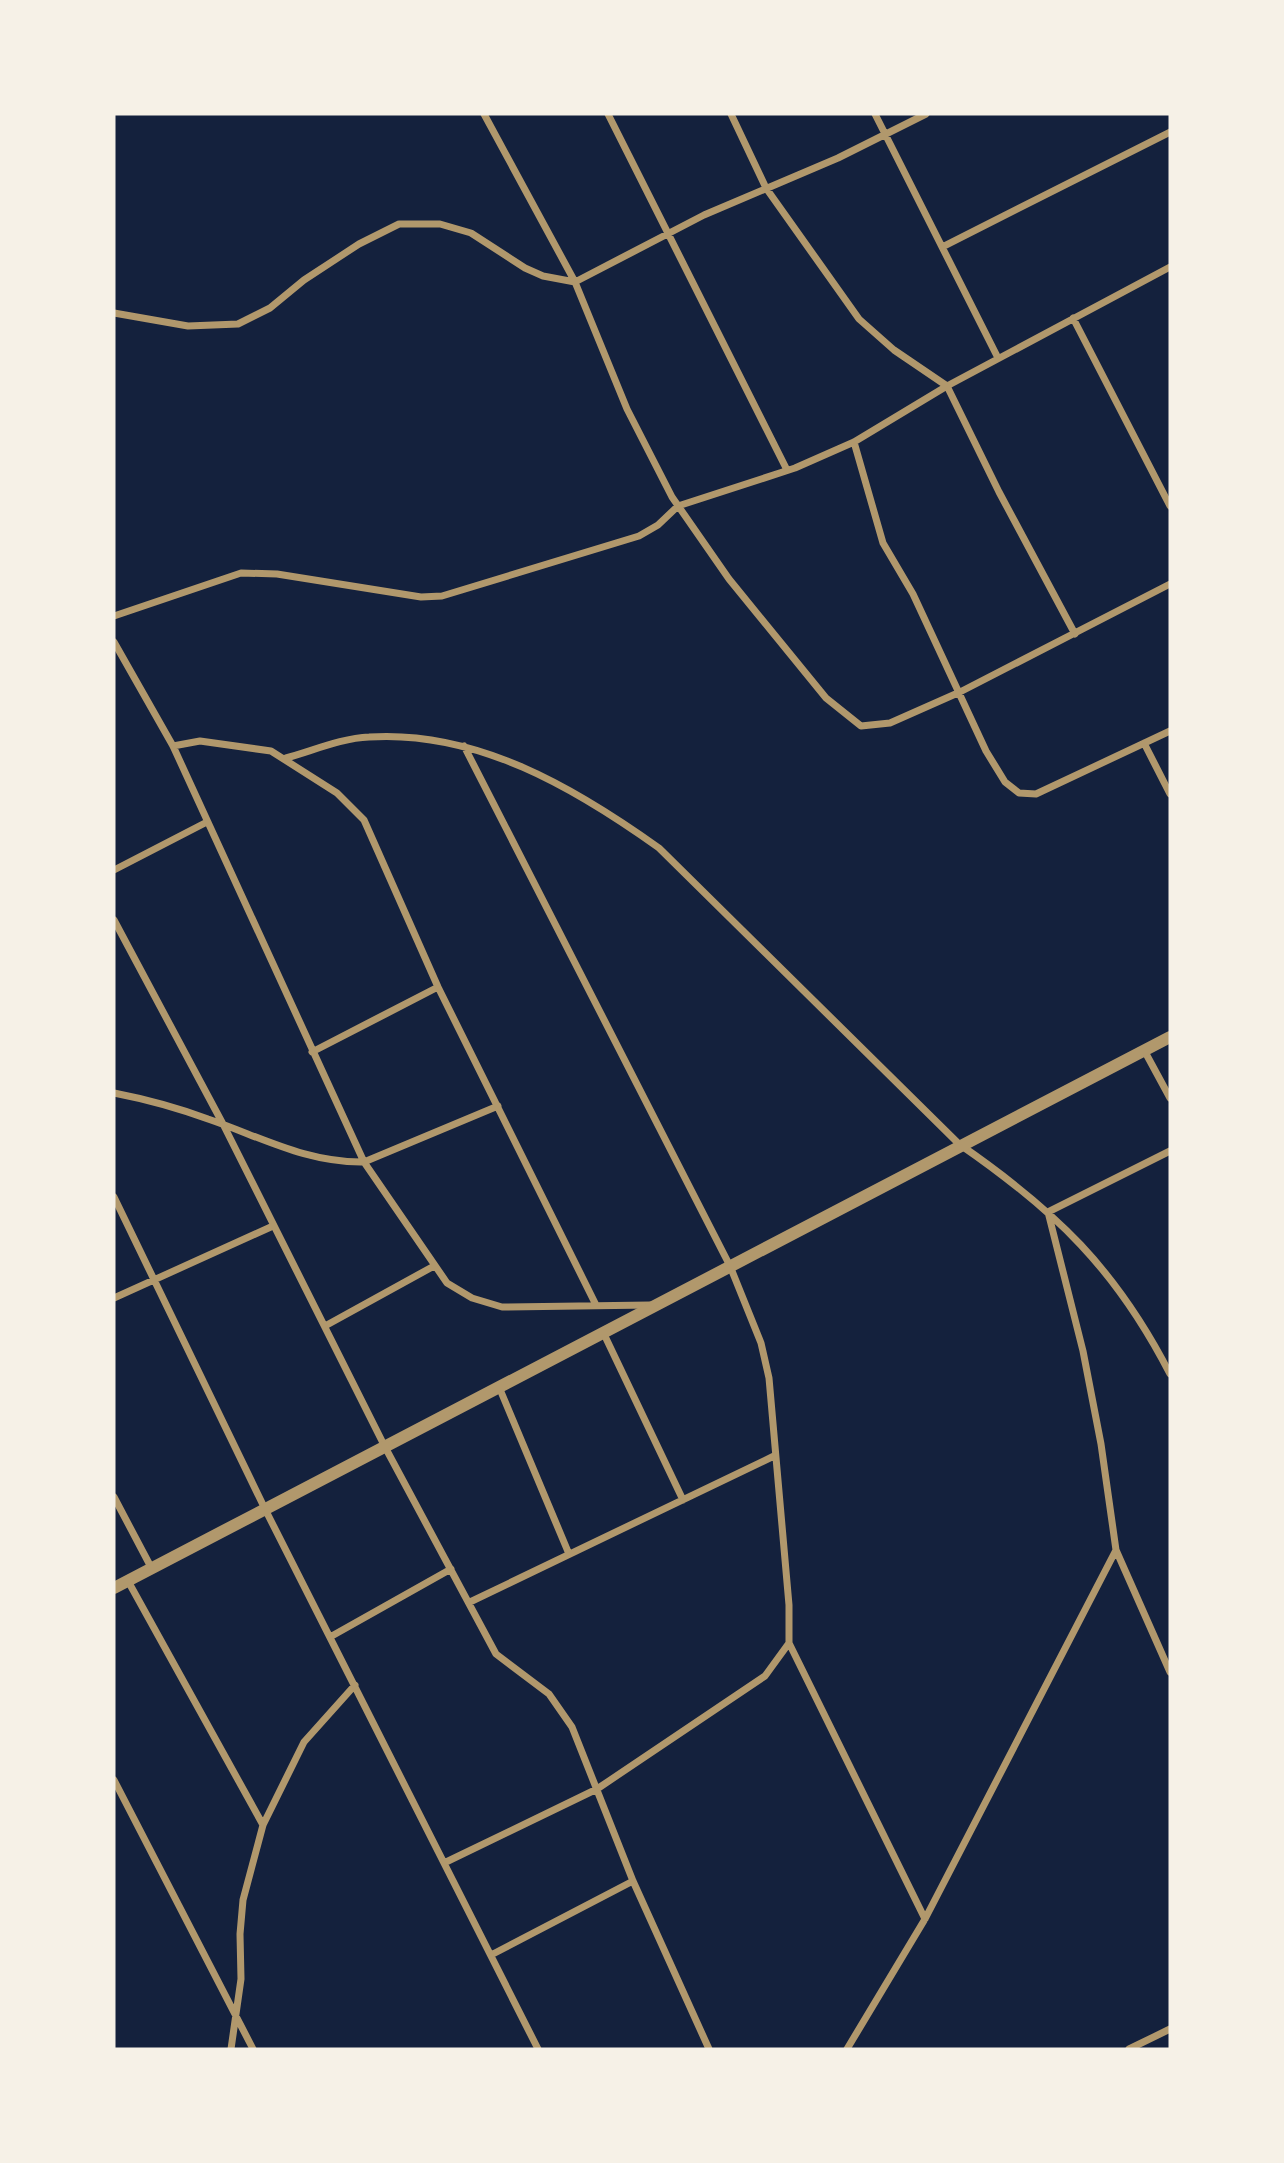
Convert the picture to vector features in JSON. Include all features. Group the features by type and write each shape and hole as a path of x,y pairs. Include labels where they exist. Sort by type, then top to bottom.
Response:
{"street":[{"path":"484,114 575,282 627,409 678,506 729,579 817,687 860,726 890,723 960,692 1170,584"},
{"path":"608,114 787,470"},
{"path":"731,114 766,188 859,319 894,350 947,386 999,492 1075,634"},
{"path":"875,114 999,358"},
{"path":"114,313 188,326 237,324 270,308 304,280 359,244 399,224 440,224 471,233 525,268 543,276 575,282 668,234 926,114"},
{"path":"942,247 1170,132"},
{"path":"114,616 241,573 277,574 421,597 458,593 511,573 549,565 648,532 678,506 787,470 854,442 947,386 1170,267"},
{"path":"1073,318 1170,506"},
{"path":"854,442 883,543 913,594 986,751 1005,782 1019,793 1036,794 1170,731"},
{"path":"114,642 173,746 205,823 364,1162 447,1283 472,1298 502,1307 656,1305"},
{"path":"286,758 368,737 438,740 464,746 497,755 540,775 659,848 959,1144 999,1172 1089,1250 1118,1286 1166,1357 1170,1374"},
{"path":"173,746 200,741 271,751 286,758 337,793 364,820 438,987 596,1305"},
{"path":"1144,743 1170,794"},
{"path":"464,746 730,1266 761,1343 769,1378 789,1605 789,1643 925,1919"},
{"path":"114,870 205,823"},
{"path":"114,920 224,1126 385,1447 496,1654 549,1694 572,1727 633,1881 709,2049"},
{"path":"312,1052 438,987"},
{"path":"114,1588 959,1144 1170,1037"},
{"path":"1144,1050 1170,1098"},
{"path":"114,1093 209,1119 307,1157 340,1163 364,1162 498,1106"},
{"path":"1048,1212 1170,1152"},
{"path":"114,1197 265,1509 538,2049"},
{"path":"1048,1212 1083,1351 1101,1444 1116,1550 1170,1672"},
{"path":"114,1298 153,1278 273,1226"},
{"path":"325,1326 434,1266"},
{"path":"603,1332 683,1500"},
{"path":"499,1387 569,1554"},
{"path":"470,1602 774,1455"},
{"path":"114,1497 152,1569"},
{"path":"846,2049 925,1919 1116,1550"},
{"path":"330,1637 451,1569"},
{"path":"128,1581 263,1825"},
{"path":"444,1863 597,1789 765,1676 789,1643"},
{"path":"231,2049 241,1979 240,1934 243,1900 263,1825 304,1742 355,1685"},
{"path":"114,1780 253,2049"},
{"path":"491,1955 633,1881"},
{"path":"1129,2049 1170,2029"}]}
